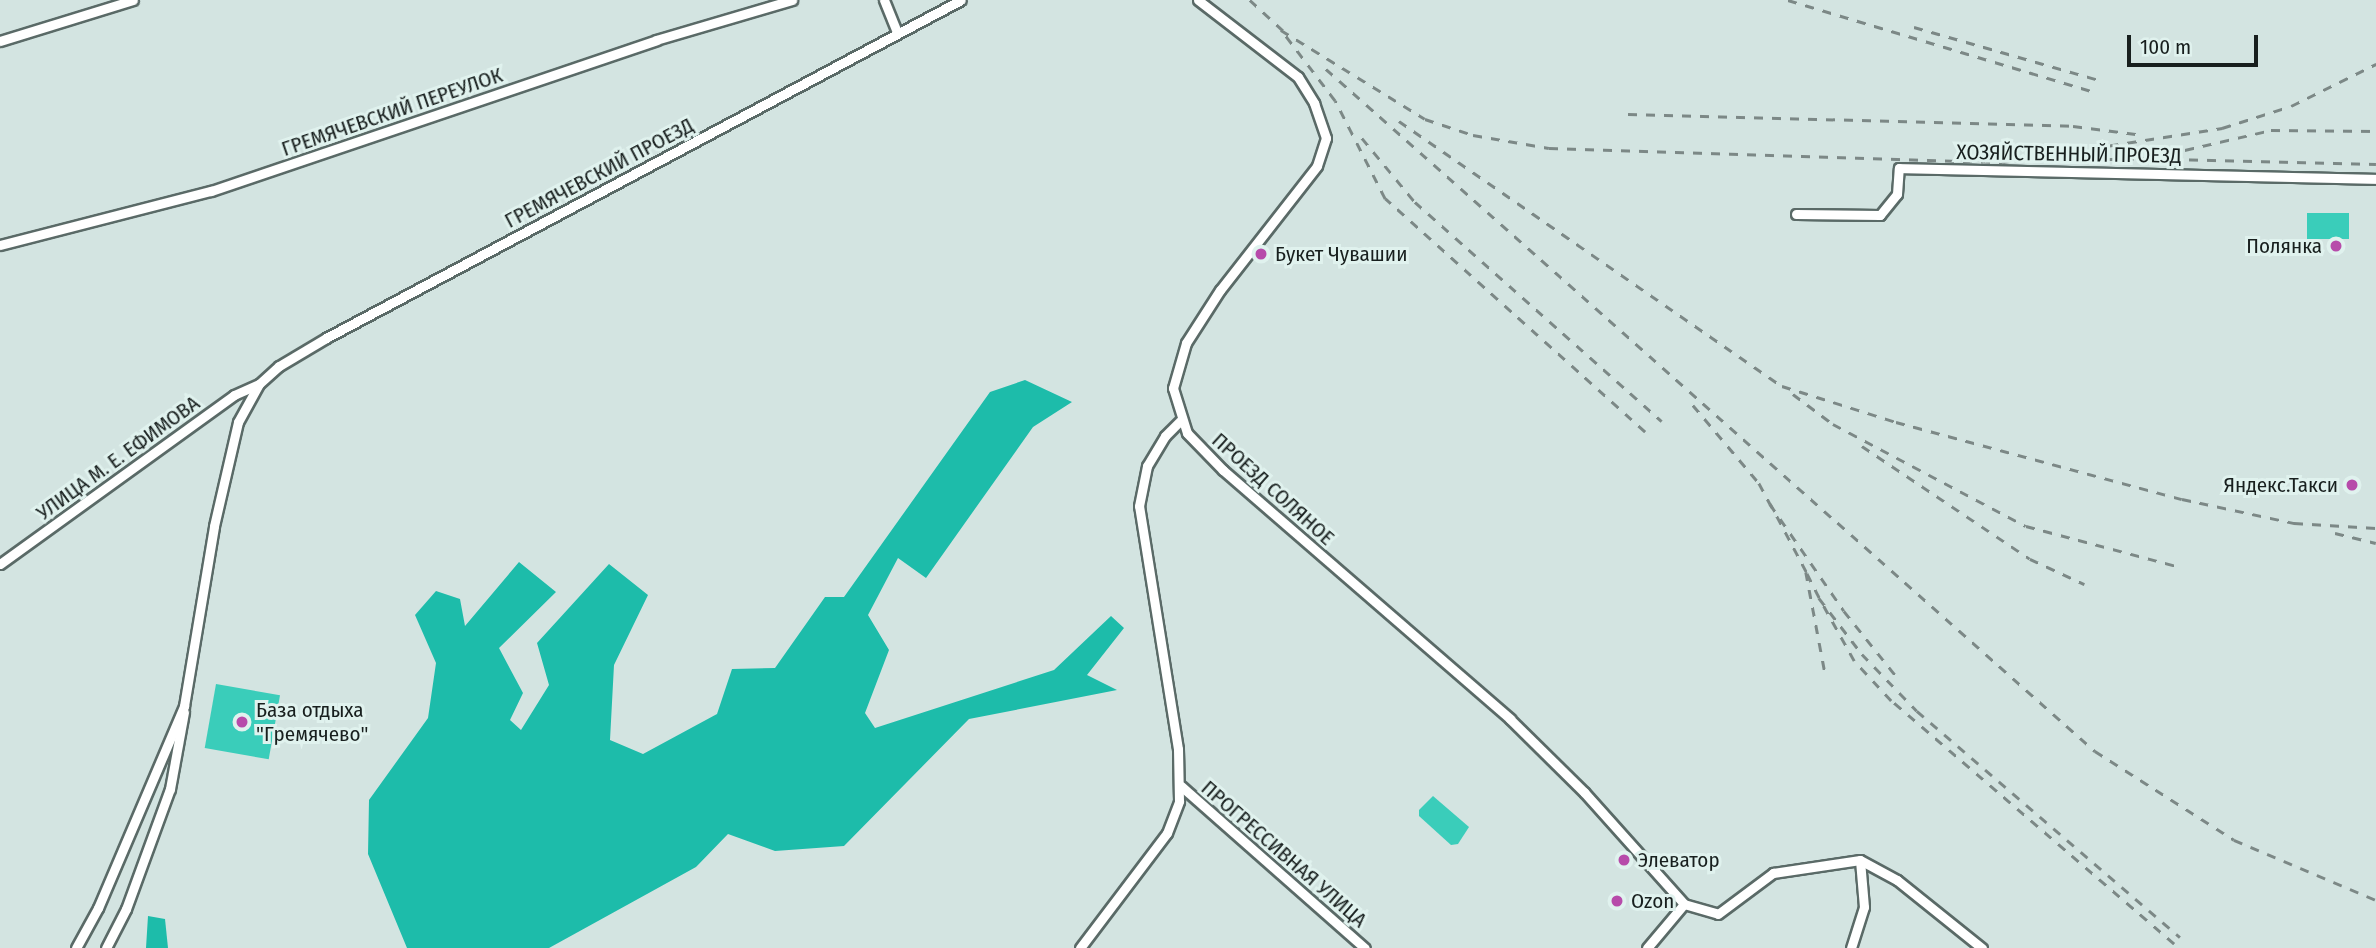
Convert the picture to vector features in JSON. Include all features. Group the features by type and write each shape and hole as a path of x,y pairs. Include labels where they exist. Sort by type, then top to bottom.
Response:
{"street":[{"path":"0,41 133,0"},
{"name":"ГРЕМЯЧЕВСКИЙ ПЕРЕУЛОК","path":"0,245 211,191 656,40 792,0"},
{"path":"884,0 897,33"},
{"name":"ГРЕМЯЧЕВСКИЙ ПРОЕЗД","path":"259,384 279,366 326,338 961,0"},
{"path":"1080,948 1167,833 1181,786 1139,506 1147,466 1165,436 1180,421 1173,388 1186,343 1214,299 1317,166 1326,138 1314,103 1298,77 1198,0"},
{"name":"ХОЗЯЙСТВЕННЫЙ ПРОЕЗД","path":"1796,214 1880,215 1897,194 1899,168 2376,179"},
{"path":"106,948 126,909 170,789 229,461 238,422 259,384"},
{"name":"УЛИЦА М. Е. ЕФИМОВА","path":"0,564 234,395 259,384"},
{"name":"ПРОЕЗД СОЛЯНОЕ","path":"1180,421 1223,470 1510,719 1584,792 1684,904"},
{"path":"76,948 99,908 184,705"},
{"name":"ПРОГРЕССИВНАЯ УЛИЦА","path":"1181,786 1364,948"},
{"path":"1851,948 1864,907 1860,860"},
{"path":"1647,948 1684,904 1718,914 1773,873 1860,860 1897,880 1982,948"}],"green space":[{"path":"2307,213 2349,213 2349,239 2307,239"},
{"path":"1025,380 1072,402 1033,427 926,578 898,558 868,615 889,650 865,713 875,728 1054,670 1111,616 1124,628 1087,675 1117,690 969,719 844,846 775,851 728,834 696,867 549,948 407,948 368,854 369,800 428,718 436,663 415,615 436,591 460,599 465,626 519,562 556,592 499,648 523,693 510,720 521,730 549,685 537,643 609,564 648,595 614,665 610,740 643,754 717,714 732,669 775,668 825,597 844,597 990,392"},
{"path":"216,684 280,695 269,759 205,748"},
{"path":"1433,796 1469,827 1458,844 1451,845 1419,816 1419,810"},
{"path":"148,916 165,919 168,948 146,948"}],"railway":[{"path":"1250,0 1289,36"},
{"path":"1788,0 2095,92"},
{"path":"1914,27 2099,80"},
{"path":"1645,432 1385,199 1335,101 1281,30 1425,119 1473,135 1549,148 2003,162 2222,128 2291,106 2376,64"},
{"path":"1326,69 2095,751 2234,840 2376,900"},
{"path":"1628,114 2073,126 2143,135"},
{"path":"1399,121 1782,386 1896,422 2182,499 2294,523 2376,528"},
{"path":"2071,160 2150,158 2271,130 2376,131"},
{"path":"1362,138 1415,202 1662,421"},
{"path":"2171,159 2376,164"},
{"path":"1793,394 1833,424 2026,526 2180,567"},
{"path":"1693,405 1759,483 1770,504"},
{"path":"1862,446 2030,559 2084,584"},
{"path":"1806,572 1770,504 1844,611 1896,676"},
{"path":"2335,533 2376,543"},
{"path":"1819,598 1806,572 1825,673"},
{"path":"2174,944 1891,701 1854,661 1819,598 1862,654 1917,711 2180,937"}],"place":[{"name":"Полянка","path":"2336,246"},
{"name":"Букет Чувашии","path":"1261,254"},
{"name":"Яндекс.Такси","path":"2352,485"},
{"name":"База отдыха \"Гремячево\"","path":"242,722"},
{"name":"Элеватор","path":"1624,860"},
{"name":"Ozon","path":"1617,901"}]}
